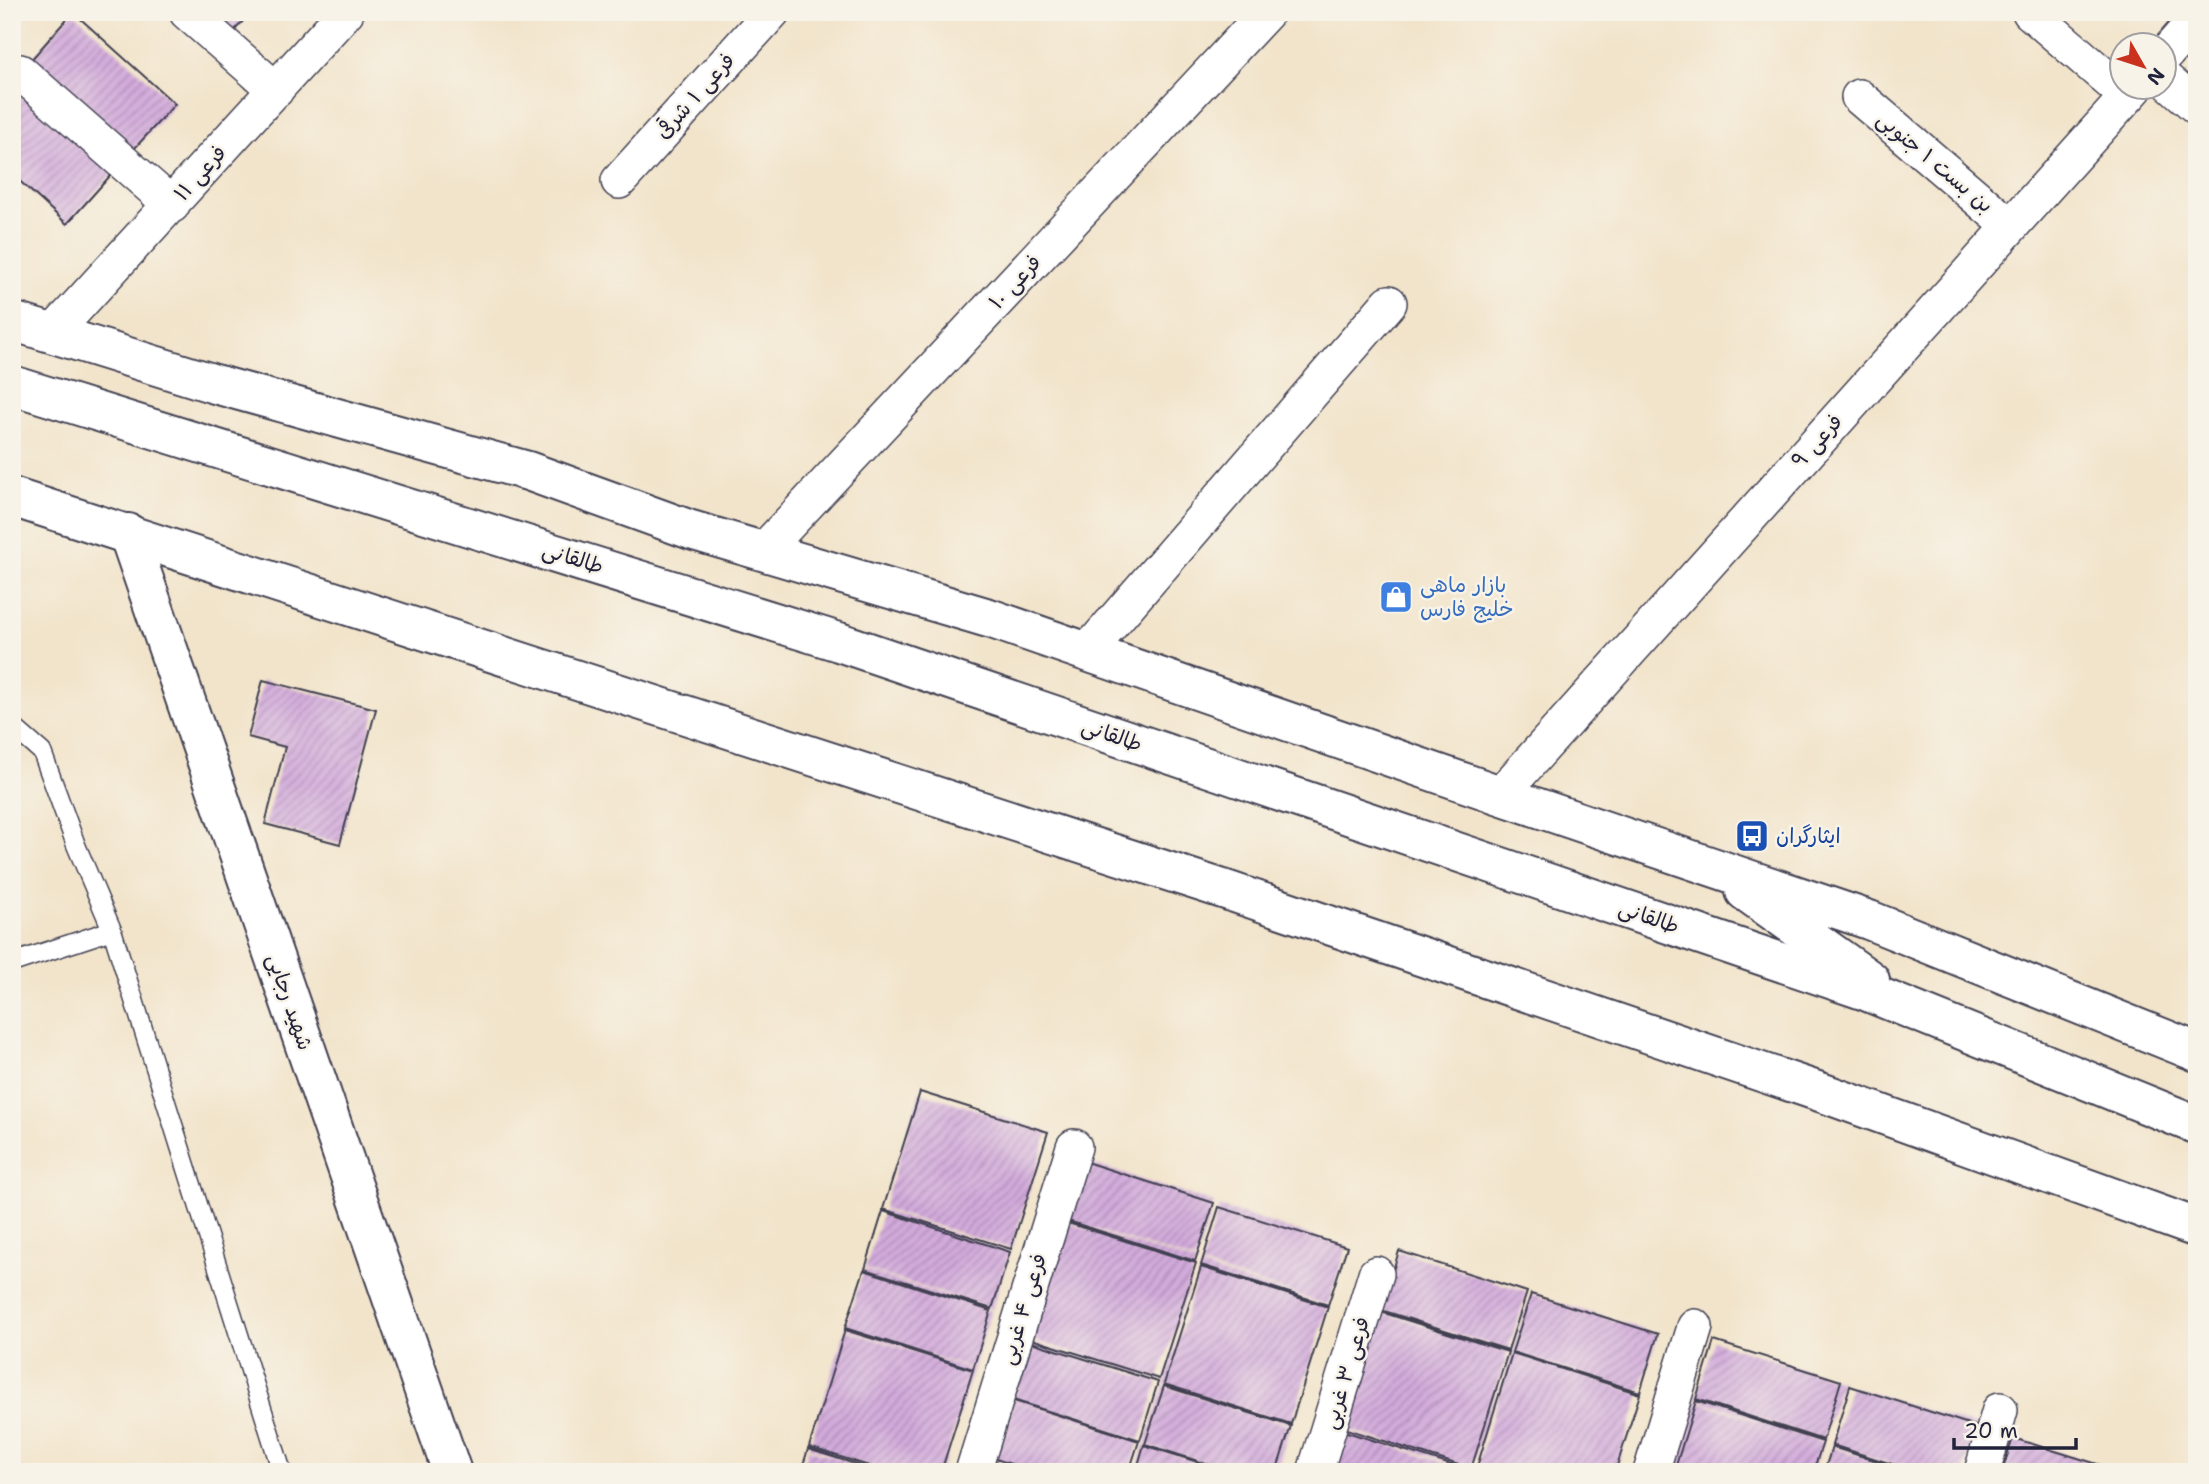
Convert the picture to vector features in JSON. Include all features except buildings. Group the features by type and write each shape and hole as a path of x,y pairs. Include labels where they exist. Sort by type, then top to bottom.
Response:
{"main road":[{"path":"12,321 215,384 528,471 691,530 965,610 1869,920 2191,1042"},
{"name":"طالقانی","path":"12,385 778,622 1863,989 2197,1125"},
{"path":"12,497 1214,886 1826,1094 2197,1228"},
{"name":"شهید رجایی","path":"128,533 452,1472"},
{"path":"1713,868 1912,1010"}],"street":[{"path":"187,12 276,90"},
{"name":"فرعی ۱۱","path":"53,333 346,12"},
{"name":"فرعی ۱ شرقی","path":"619,181 772,12"},
{"name":"فرعی ۱۰","path":"763,551 1267,12"},
{"path":"2030,12 2108,74"},
{"path":"2178,39 2197,18"},
{"path":"20,72 172,205"},
{"path":"2178,90 2197,107"},
{"name":"بن بست ۱ جنوبی","path":"1859,97 2010,226"},
{"name":"فرعی ۹","path":"1500,795 2122,102"},
{"path":"1087,652 1389,303"},
{"name":"فرعی ۴ غربی","path":"973,1472 1074,1147"},
{"name":"فرعی ۳ غربی","path":"1315,1472 1376,1274"},
{"path":"1651,1472 1695,1327"},
{"path":"1982,1472 2000,1410"}],"lane":[{"path":"12,726 42,752 76,845 112,930 282,1472"},
{"path":"12,963 112,930"}],"place":[{"name":"بازار ماهی خلیج فارس","path":"1396,597"},
{"name":"ایثارگران","path":"1752,836"}]}
